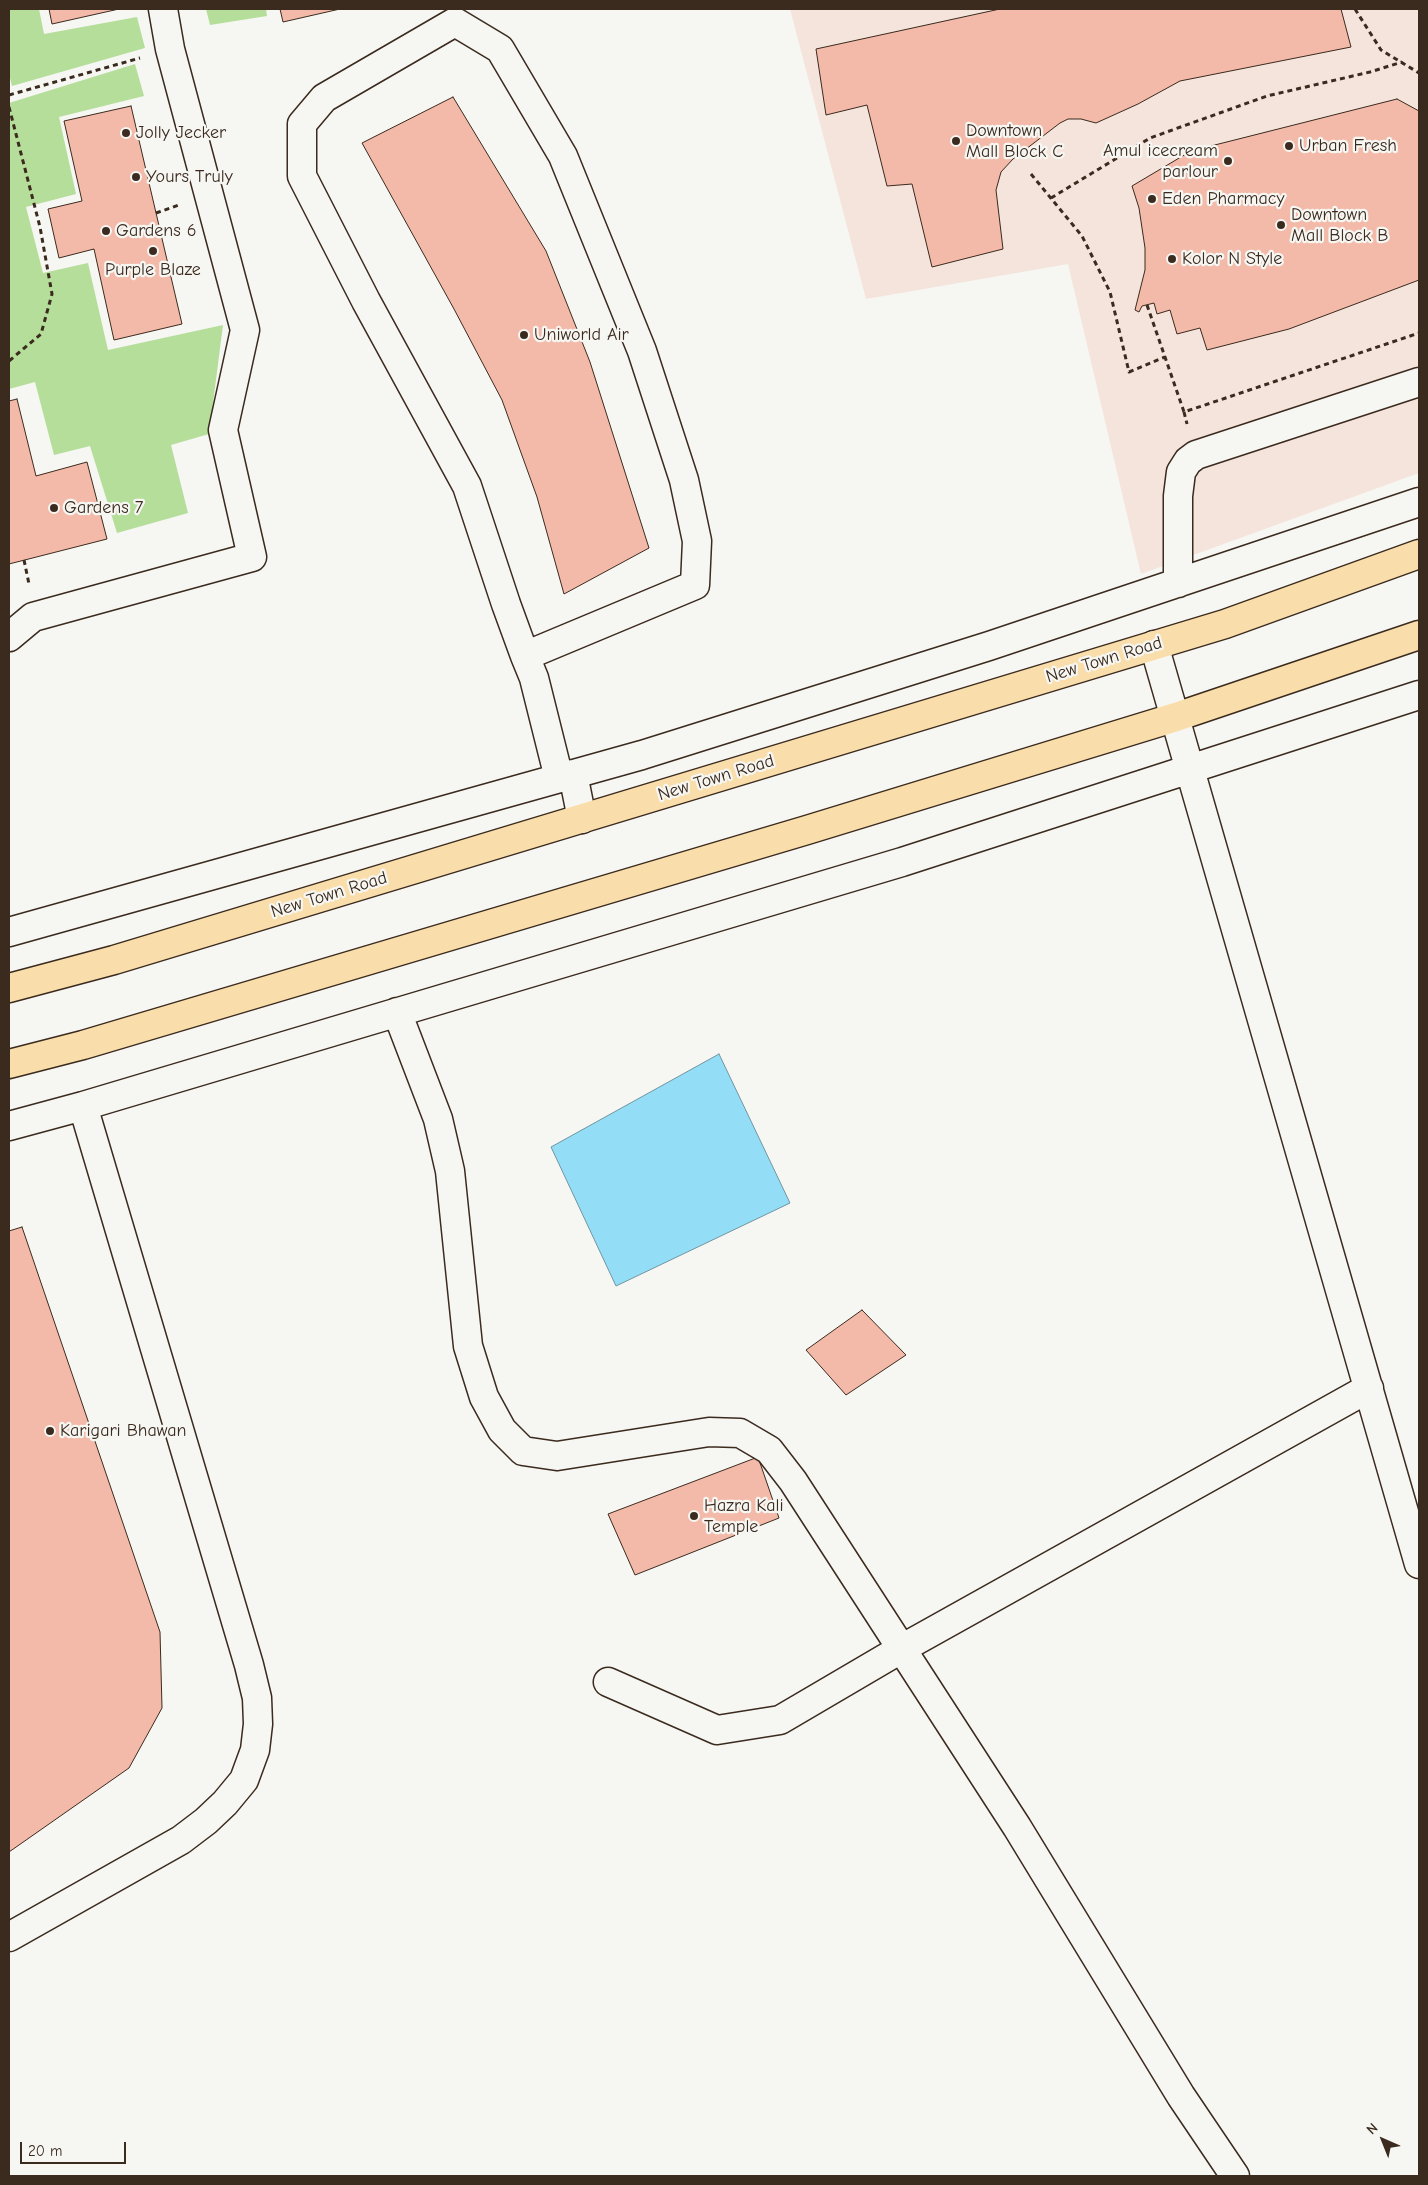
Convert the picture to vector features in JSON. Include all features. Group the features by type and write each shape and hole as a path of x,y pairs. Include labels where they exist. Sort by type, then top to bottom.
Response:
{"main road":[{"name":"New Town Road","path":"9,988 114,960 1224,624 1419,554"},
{"path":"9,1064 93,1042 788,836 1176,717 1419,635"}],"street":[{"path":"9,637 33,617 252,557 223,430 246,330 170,49 163,9"},
{"path":"525,656 694,585 697,542 684,480 642,351 562,156 500,49 455,22 324,98 302,124 302,176 366,301 467,486 525,656 534,678 566,776 582,819"},
{"path":"1178,583 1178,496 1181,472 1188,461 1196,455 1419,382"},
{"path":"9,932 652,752 980,649 1419,502"},
{"path":"1154,645 1419,1564"},
{"path":"9,1126 281,1048 902,862 1419,695"},
{"path":"397,1012 438,1119 450,1171 468,1346 484,1397 502,1430 523,1451 557,1456 709,1432 740,1433 769,1450 794,1481 1018,1827 1181,2096 1235,2176"},
{"path":"9,1937 180,1840 206,1820 225,1803 244,1780 255,1750 258,1724 257,1698 249,1665 83,1106"},
{"path":"608,1682 717,1730 780,1720 901,1649 1369,1388"}],"path":[{"path":"1355,9 1381,50 1419,72"},
{"path":"9,95 170,49"},
{"path":"1051,198 1150,138 1267,96 1370,72 1402,62"},
{"path":"9,107 40,228 52,294 41,334 9,361"},
{"path":"1031,174 1082,236 1110,292 1129,372 1165,357"},
{"path":"156,213 181,205"},
{"path":"1147,305 1184,412 1419,333"},
{"path":"24,560 29,584"}],"shaded area":[{"path":"790,9 1419,9 1419,473 1141,574 1068,264 866,299"}],"green space":[{"path":"9,9 39,9 44,34 137,17 145,48 12,86 9,74"},
{"path":"206,9 266,9 267,16 210,25"},
{"path":"135,64 144,96 59,117 76,194 26,207 43,273 88,263 108,350 223,325 209,434 171,445 188,513 117,533 90,446 54,455 35,382 9,389 9,103"}],"water":[{"path":"719,1054 790,1203 616,1286 551,1147"}],"building":[{"path":"49,9 119,9 52,24"},
{"path":"280,9 340,9 283,22"},
{"name":"Downtown Mall Block C","path":"1000,9 1341,9 1351,47 1180,81 1138,104 1096,123 1081,119 1068,119 1060,123 1013,159 1001,172 996,190 1003,249 932,267 912,184 887,186 867,105 826,115 816,49"},
{"name":"Uniworld Air","path":"453,97 546,251 590,362 649,548 564,594 537,497 502,400 362,143"},
{"name":"Downtown Mall Block B","path":"1397,99 1419,111 1419,280 1289,329 1207,350 1200,328 1177,334 1170,310 1157,314 1154,303 1142,306 1139,312 1135,310 1145,270 1145,248 1139,208 1132,186 1191,151"},
{"name":"Gardens 6","path":"131,106 182,324 114,340 94,249 59,258 48,209 82,201 64,121"},
{"name":"Gardens 7","path":"17,399 36,476 87,462 107,539 9,564 9,401"},
{"name":"Karigari Bhawan","path":"22,1227 160,1632 162,1708 129,1768 9,1852 9,1231"},
{"path":"862,1310 906,1355 846,1395 806,1350"},
{"name":"Hazra Kali Temple","path":"758,1457 779,1518 635,1575 608,1514"}],"place":[{"name":"Jolly Jecker","path":"126,133"},
{"name":"Downtown Mall Block C","path":"956,141"},
{"name":"Urban Fresh","path":"1289,146"},
{"name":"Amul icecream parlour","path":"1228,161"},
{"name":"Yours Truly","path":"136,177"},
{"name":"Eden Pharmacy","path":"1152,199"},
{"name":"Downtown Mall Block B","path":"1281,225"},
{"name":"Gardens 6","path":"106,231"},
{"name":"Purple Blaze","path":"153,251"},
{"name":"Kolor N Style","path":"1172,259"},
{"name":"Uniworld Air","path":"524,335"},
{"name":"Gardens 7","path":"54,508"},
{"name":"Karigari Bhawan","path":"50,1431"},
{"name":"Hazra Kali Temple","path":"694,1516"}]}
